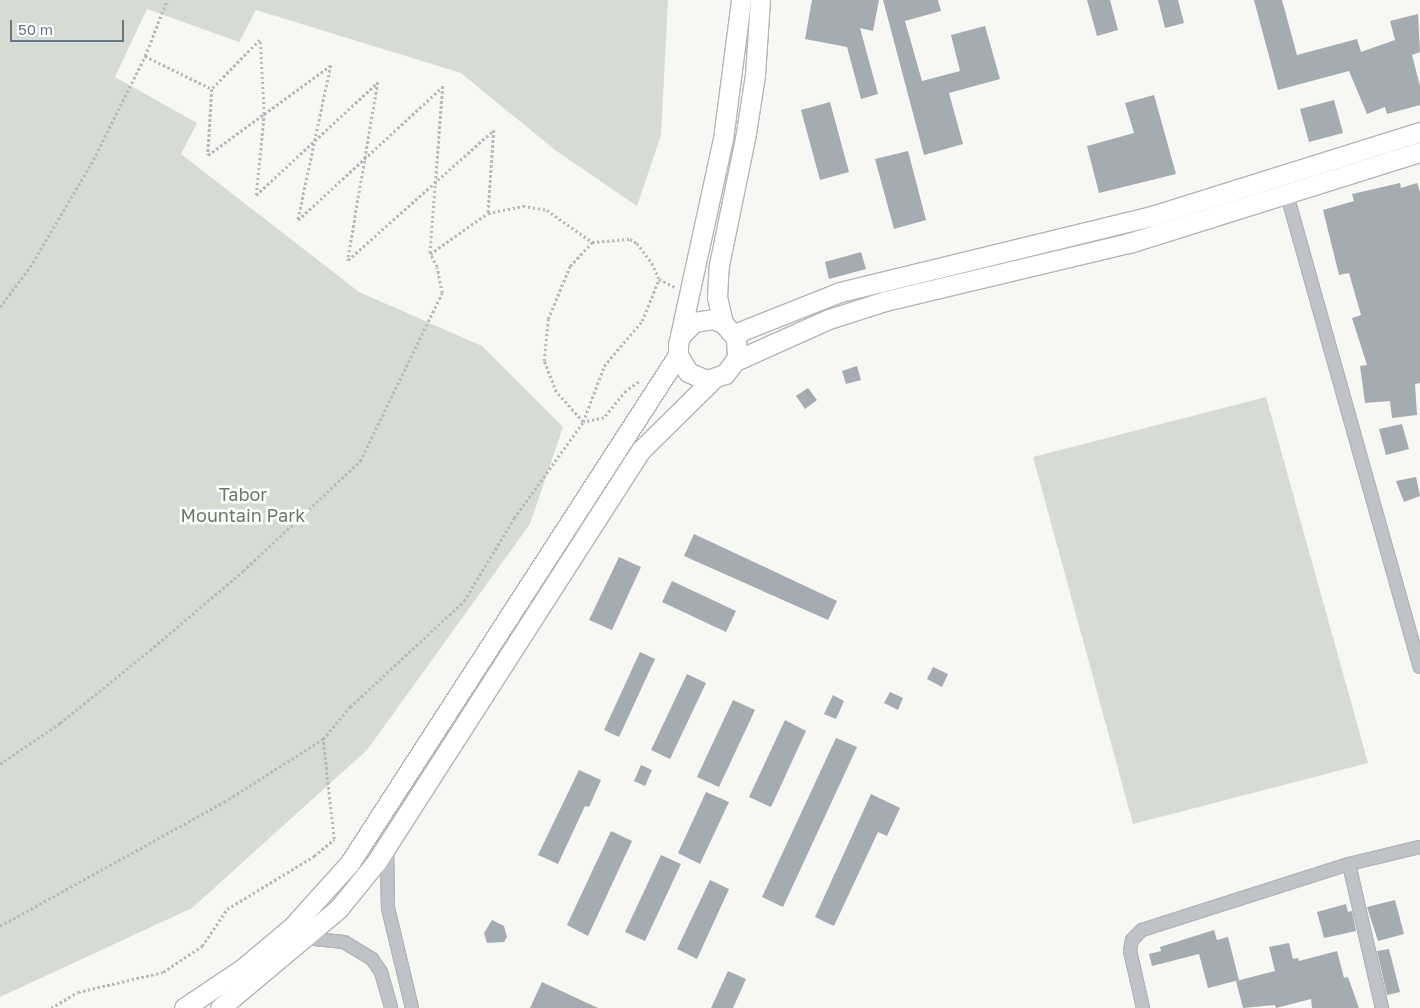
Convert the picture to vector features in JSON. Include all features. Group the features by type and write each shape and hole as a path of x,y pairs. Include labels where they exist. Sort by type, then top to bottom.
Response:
{"street":[{"path":"184,1008 242,969 292,927 349,864 678,355 680,336 723,139 740,0"},
{"path":"736,361 738,348 717,298 719,265 746,133 755,74 760,0"},
{"path":"680,336 694,322 703,319 728,328 840,292 1155,215 1420,132"},
{"path":"220,1008 339,908 387,846 636,458 713,379 726,374 736,361 829,318 885,301 1119,245 1287,195 1420,152"},
{"path":"1287,195 1420,667"},
{"path":"678,355 688,372 696,377 713,379"},
{"path":"387,846 388,908 412,1008"},
{"path":"1143,1008 1130,951 1136,934 1349,864 1420,847"},
{"path":"1349,864 1382,1008"},
{"path":"305,938 344,942 372,959 381,972 391,1008"}],"path":[{"path":"0,307 30,266 91,164 145,56 167,0"},
{"path":"0,764 60,723 150,650 243,570 360,462 442,293 437,267 430,254 434,184 443,86 365,157 298,220 316,140 331,65 264,114 208,155 212,89 260,40 264,114 256,195 316,140 378,82 365,157 348,260 434,184 494,130 488,213"},
{"path":"145,56 212,89"},
{"path":"430,254 488,213 523,206 547,210 592,242 630,239 637,243 652,263 659,278 689,296"},
{"path":"584,422 556,392 544,361 548,319 570,266 592,242"},
{"path":"0,926 224,802 323,739 350,707 464,601 514,518 584,422 604,366 642,321 659,278"},
{"path":"584,422 604,418 626,391 643,380 665,376"},
{"path":"51,1008 78,992 164,972 202,946 227,909 306,861 334,840 323,739"}],"green space":[{"name":"Tabor Mountain Park","path":"0,0 668,0 661,135 637,206 555,150 461,73 256,10 239,42 147,9 115,77 197,123 181,154 359,292 482,346 563,427 530,524 367,750 192,908 0,997"},
{"path":"1266,397 1368,763 1133,824 1033,457"}],"building":[{"path":"812,0 879,0 873,31 860,28 878,94 861,99 847,47 805,39"},
{"path":"883,0 938,0 941,11 905,21 922,81 960,71 951,35 985,26 1000,79 949,93 963,144 924,155"},
{"path":"1087,0 1110,0 1118,30 1097,36"},
{"path":"1158,0 1178,0 1184,23 1165,28"},
{"path":"1254,0 1282,0 1297,55 1357,39 1361,52 1395,40 1390,21 1418,14 1420,52 1412,55 1420,86 1420,105 1387,114 1385,107 1367,114 1349,71 1278,90"},
{"path":"1154,95 1176,174 1099,193 1087,146 1134,133 1125,103"},
{"path":"1334,100 1343,133 1309,142 1300,109"},
{"path":"830,102 849,172 820,180 801,110"},
{"path":"908,151 926,220 894,229 875,159"},
{"path":"1400,183 1401,188 1417,183 1420,192 1420,383 1415,384 1417,415 1392,418 1390,401 1365,403 1360,366 1367,365 1352,318 1361,315 1349,273 1339,275 1323,210 1354,201 1352,194"},
{"path":"861,252 866,269 829,279 825,262"},
{"path":"857,366 861,380 846,384 842,371"},
{"path":"808,388 817,400 805,409 796,396"},
{"path":"1402,424 1409,449 1386,455 1379,429"},
{"path":"1416,477 1420,496 1404,502 1396,481"},
{"path":"694,534 837,601 828,620 684,556"},
{"path":"619,557 641,567 612,630 589,620"},
{"path":"672,581 736,611 726,632 662,602"},
{"path":"640,652 655,659 619,737 604,730"},
{"path":"933,667 948,674 942,687 927,679"},
{"path":"687,674 706,683 670,759 651,750"},
{"path":"890,692 903,698 898,710 884,703"},
{"path":"833,695 844,701 836,719 824,714"},
{"path":"733,700 755,710 719,787 697,777"},
{"path":"785,720 806,731 771,807 749,797"},
{"path":"836,738 857,747 783,907 762,897"},
{"path":"641,765 652,770 645,786 634,781"},
{"path":"579,770 601,780 589,807 585,806 558,864 538,855"},
{"path":"706,792 729,802 700,864 678,853"},
{"path":"871,794 900,808 887,836 878,832 834,926 815,917"},
{"path":"611,831 632,841 588,936 567,925"},
{"path":"661,855 681,864 645,941 625,932"},
{"path":"710,880 729,889 697,959 677,949"},
{"path":"1395,900 1404,934 1378,941 1367,907"},
{"path":"1346,904 1348,912 1352,911 1356,931 1324,938 1317,912"},
{"path":"492,920 504,926 507,937 504,942 487,943 484,933"},
{"path":"1214,930 1217,940 1228,937 1239,980 1208,988 1199,954 1152,966 1149,954 1161,951 1160,947"},
{"path":"1289,943 1293,959 1298,958 1299,961 1337,951 1344,978 1348,977 1359,1008 1312,1008 1311,999 1276,1008 1275,1005 1243,1008 1236,981 1275,971 1269,947"},
{"path":"1389,949 1400,992 1387,995 1377,951"},
{"path":"728,971 746,979 733,1008 711,1008"},
{"path":"542,982 598,1008 530,1008"}]}
